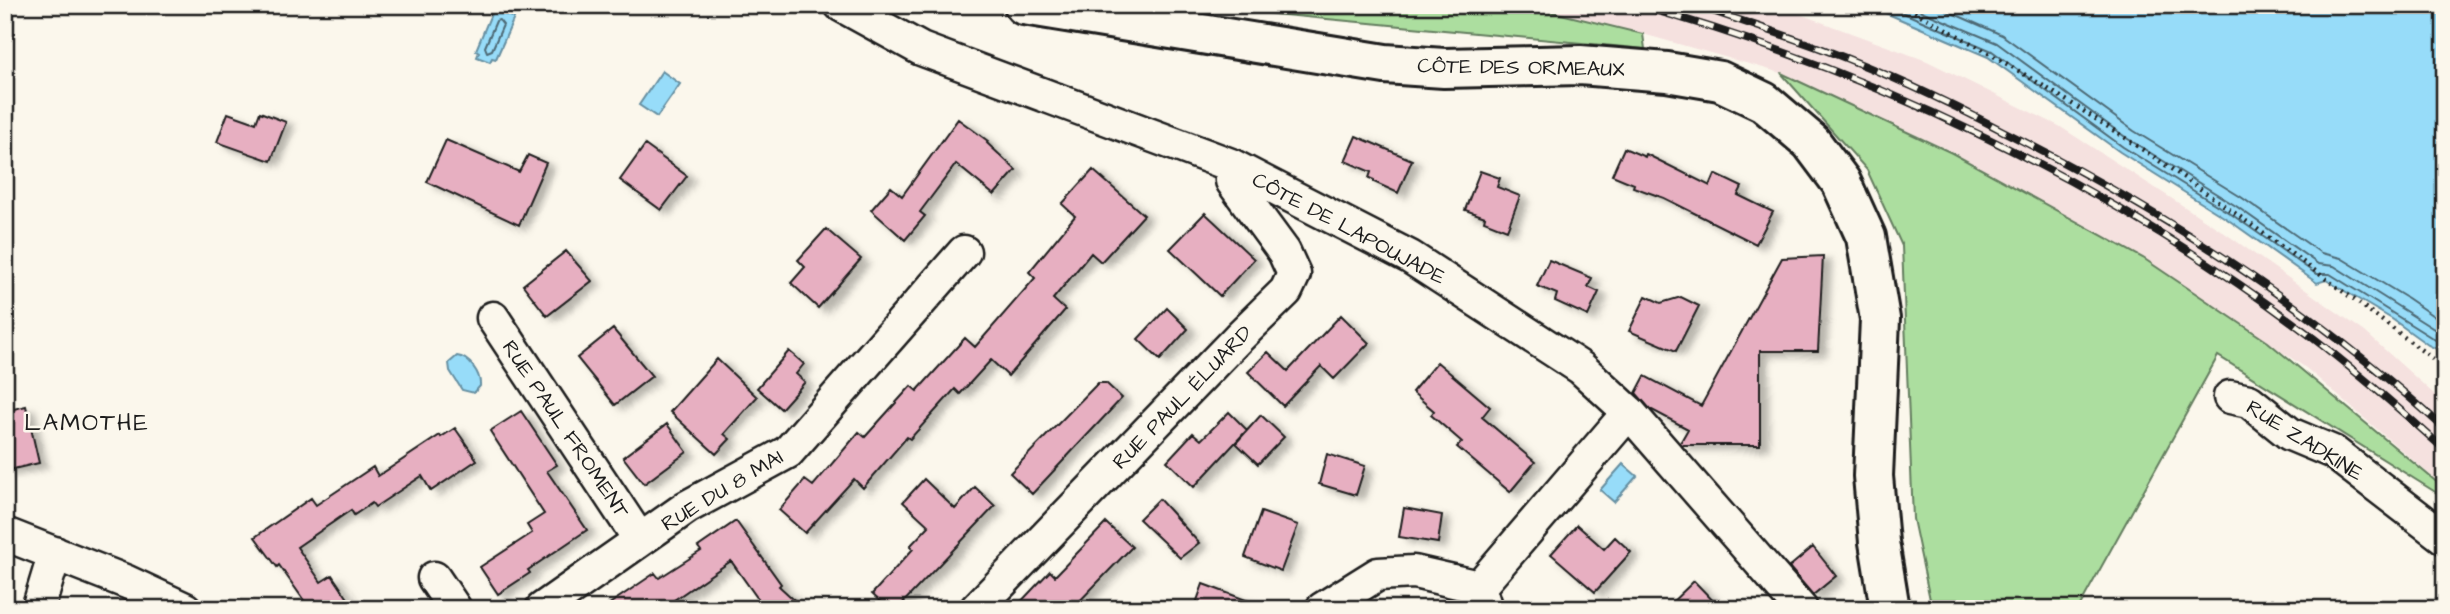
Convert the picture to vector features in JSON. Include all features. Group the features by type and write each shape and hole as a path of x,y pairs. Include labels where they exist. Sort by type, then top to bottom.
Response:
{"main road":[{"name":"CÔTE DES ORMEAUX","path":"1024,5 1385,64 1444,68 1580,65 1667,72 1720,81 1764,102 1819,152 1841,182 1866,237 1880,319 1873,476 1890,609"}],"street":[{"name":"CÔTE DE LAPOUJADE","path":"841,5 921,49 1231,165 1410,257 1572,360 1629,412 1801,609"},
{"name":"RUE PAUL ÉLUARD","path":"976,609 1286,291 1294,274 1284,252 1232,181 1231,165"},
{"name":"RUE DU 8 MAI","path":"542,609 687,507 788,452 964,252"},
{"name":"RUE PAUL FROMENT","path":"493,318 640,540"},
{"name":"RUE ZADKINE","path":"2230,397 2249,401 2290,434 2333,452 2445,538"},
{"path":"1322,609 1378,574 1414,572 1482,598 1629,412"},
{"path":"5,534 127,582 185,609"},
{"path":"38,609 55,553"},
{"path":"434,578 455,609"}],"path":[{"path":"1902,5 2049,89 2186,180 2287,250 2445,368"}],"shaded area":[{"path":"1524,5 1775,5 1927,61 2059,126 2219,229 2365,332 2445,404 2445,488 2306,368 2143,258 1946,149 1781,73 1643,34"}],"green space":[{"path":"1222,5 1524,5 1643,34 1645,49 1274,14"},
{"path":"1781,73 1952,153 2143,258 2268,342 2445,489 2445,498 2218,356 2078,609 1932,609 1913,519 1902,246 1867,170"}],"water":[{"path":"1867,5 2445,5 2445,353 2326,280 2317,283 2227,219 2120,152 1988,57"},
{"path":"493,9 514,18 496,59 492,58 490,62 477,57 479,52 476,50"},
{"path":"662,71 680,84 657,117 639,105"},
{"path":"457,356 466,359 476,371 480,386 474,393 462,390 450,371 449,363"},
{"path":"1623,464 1637,476 1614,502 1600,490"}],"building":[{"path":"260,112 286,122 271,161 217,142 228,113 256,123"},
{"path":"958,119 988,141 987,143 1016,170 994,195 956,164 920,212 925,216 905,240 871,210 891,187 902,196"},
{"path":"1356,136 1412,160 1398,193 1374,182 1369,178 1371,172 1345,161"},
{"path":"446,140 519,172 528,155 546,163 519,225 427,182"},
{"path":"645,145 687,176 661,210 620,180"},
{"path":"1624,148 1645,157 1646,154 1710,186 1715,174 1742,187 1738,195 1773,212 1756,244 1612,175"},
{"path":"1093,170 1144,215 1101,262 1091,253 1053,299 1065,310 1008,376 991,360 960,394 955,389 910,439 907,437 863,488 854,479 805,533 779,510 805,480 813,486 859,432 865,437 911,386 917,391 965,338 975,347 1035,278 1029,272 1075,216 1062,204"},
{"path":"1480,171 1500,178 1497,187 1520,196 1507,230 1484,221 1485,217 1465,210"},
{"path":"1205,213 1254,259 1220,296 1170,249"},
{"path":"826,229 861,259 818,308 791,283 805,267 798,260"},
{"path":"566,251 592,281 547,316 523,285"},
{"path":"1823,256 1818,351 1760,351 1760,445 1680,443 1688,429 1650,409 1636,393 1645,376 1701,406 1782,258"},
{"path":"1549,260 1592,278 1588,287 1599,292 1588,316 1555,301 1557,294 1537,286"},
{"path":"1646,296 1661,303 1681,297 1699,306 1676,351 1629,331"},
{"path":"1167,308 1188,329 1160,360 1138,339"},
{"path":"1341,315 1369,343 1334,379 1321,366 1283,406 1248,372 1268,352 1288,371"},
{"path":"613,329 652,376 615,405 577,358"},
{"path":"789,351 804,364 796,374 805,382 781,409 757,388"},
{"path":"717,359 757,397 724,434 730,439 716,454 670,412"},
{"path":"1437,362 1490,407 1482,417 1535,462 1510,492 1457,447 1462,442 1431,415 1434,411 1412,392"},
{"path":"1098,383 1106,383 1122,398 1032,494 1010,473"},
{"path":"26,406 39,463 5,471 5,411"},
{"path":"521,411 557,465 547,471 587,530 498,594 480,567 532,533 527,525 544,514 490,431"},
{"path":"1229,412 1247,430 1194,487 1167,461 1193,433 1201,440"},
{"path":"1261,415 1284,437 1258,464 1236,443"},
{"path":"667,424 687,452 644,484 623,457"},
{"path":"455,428 477,460 431,491 422,476 375,507 372,503 354,515 351,510 297,547 321,582 332,575 355,609 310,609 255,537 311,498 316,505 373,467 378,476"},
{"path":"1327,454 1365,466 1356,495 1319,484"},
{"path":"924,479 955,509 975,487 995,506 897,609 888,609 872,594 913,549 910,546 929,526 903,502"},
{"path":"1159,499 1199,543 1180,558 1139,519"},
{"path":"1404,508 1442,515 1438,543 1399,537"},
{"path":"1261,512 1298,525 1281,571 1245,557"},
{"path":"736,521 781,584 779,586 804,609 765,609 731,561 661,609 602,609 655,573 659,578 701,551 698,547"},
{"path":"1106,523 1132,547 1072,609 1014,609 1050,571 1055,576"},
{"path":"1577,525 1604,549 1615,537 1631,552 1595,592 1551,554"},
{"path":"1813,547 1836,576 1813,595 1789,567"},
{"path":"1694,581 1721,609 1665,609"},
{"path":"1203,584 1262,606 1262,609 1194,609"}],"railway":[{"path":"1637,5 1726,32 1902,99 1988,138 2071,182 2153,229 2308,334 2378,390 2445,450"},
{"path":"1695,5 1825,50 1893,78 1938,98 2121,194 2289,303 2343,343 2445,429"}],"district":[{"name":"LAMOTHE","path":"87,422"}]}
